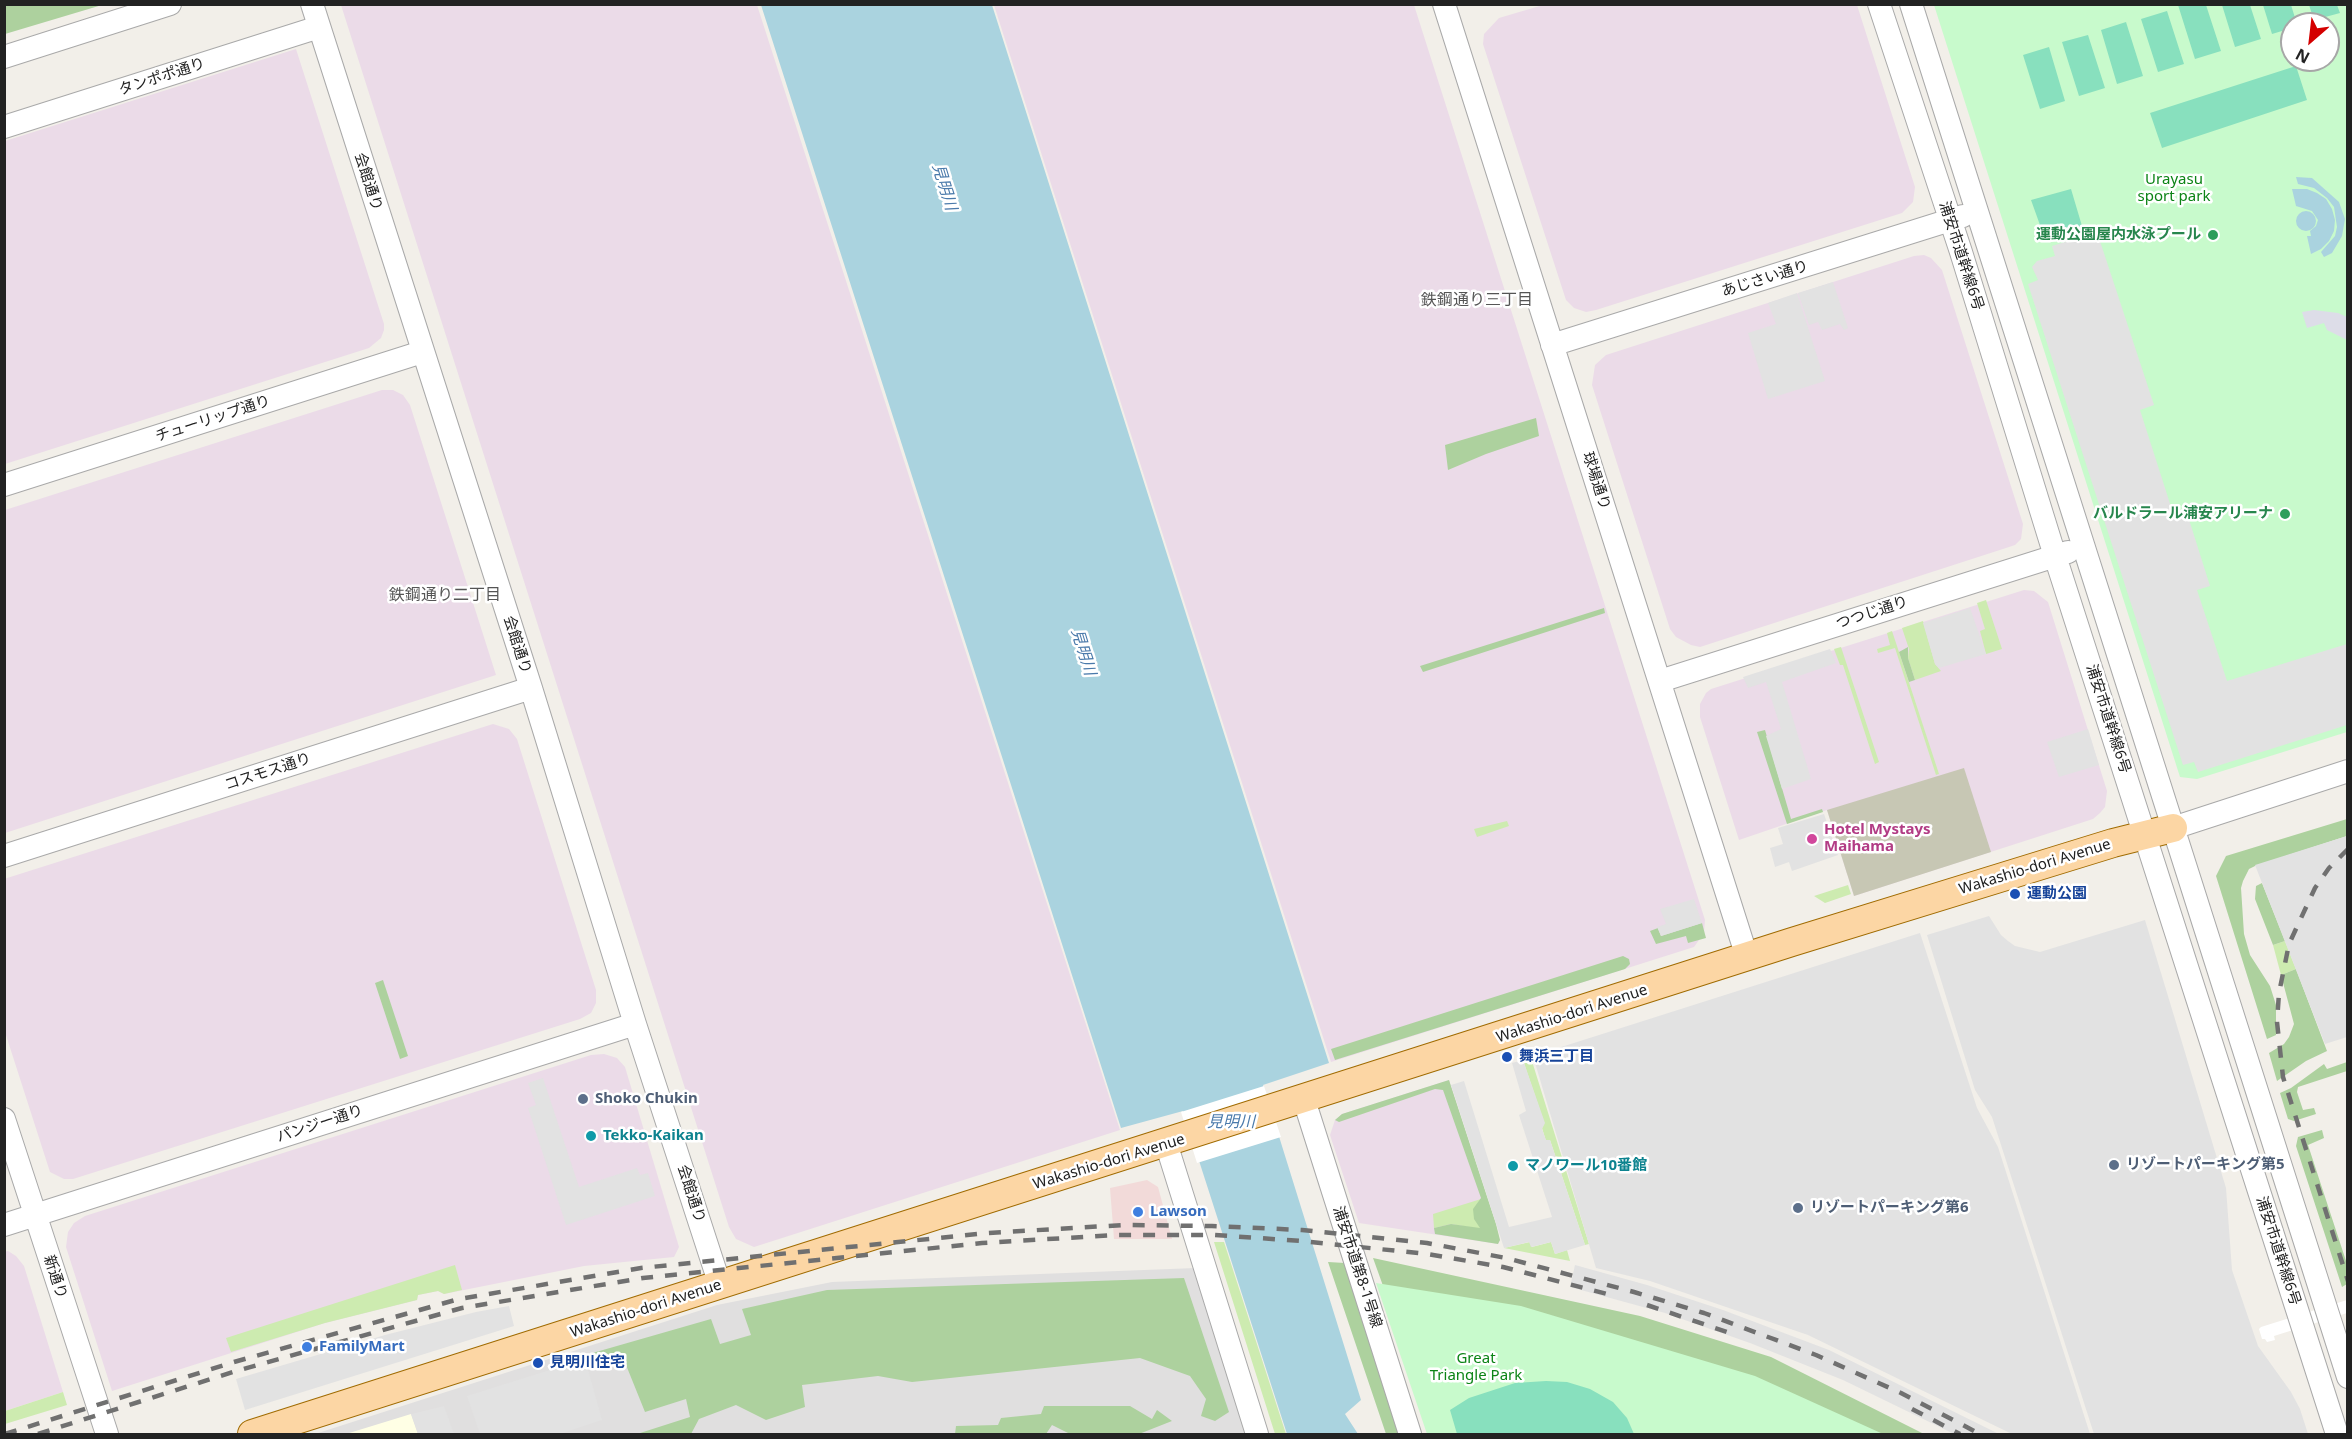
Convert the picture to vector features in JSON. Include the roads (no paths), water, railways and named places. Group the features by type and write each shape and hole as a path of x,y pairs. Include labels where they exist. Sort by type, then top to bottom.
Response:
{"main road":[{"name":"Wakashio-dori Avenue","path":"252,1434 1274,1110 1747,957 2091,849 2173,828"}],"street":[{"path":"4,57 170,4"},
{"name":"会館通り","path":"312,4 720,1285"},
{"name":"浦安市道幹線6号","path":"1880,4 2337,1434"},
{"name":"浦安市道幹線6号","path":"1911,4 2348,1377"},
{"name":"球場通り","path":"1452,7 1552,345 1747,957"},
{"name":"タンポポ通り","path":"4,127 319,27"},
{"name":"あじさい通り","path":"1552,345 1977,212"},
{"name":"チューリップ通り","path":"4,485 422,352"},
{"name":"つつじ通り","path":"1660,681 2084,547"},
{"name":"コスモス通り","path":"4,856 531,688"},
{"path":"2173,828 2348,771"},
{"name":"パンジー通り","path":"4,1225 635,1024"},
{"name":"浦安市道第8-1号線","path":"1304,1100 1410,1434"},
{"name":"新通り","path":"4,1119 107,1434"},
{"path":"1176,1140 1257,1434"}],"water":[{"name":"見明川","path":"761,5 992,5 1329,1063 1263,1085 1361,1400 1345,1414 1358,1434 1287,1434 1183,1111 1121,1128"},
{"path":"2296,177 2312,178 2339,202 2345,219 2342,236 2332,253 2324,257 2321,252 2335,236 2337,227 2334,207 2314,188 2298,184"},
{"path":"2292,189 2307,189 2317,193 2326,199 2332,209 2335,220 2334,231 2329,241 2321,249 2311,254 2307,236 2311,236 2310,231 2316,226 2318,220 2312,211 2296,206"},
{"path":"2306,211 2313,214 2316,221 2313,228 2306,231 2299,228 2296,221 2299,214"}],"railway":[{"path":"2348,849 2329,868 2315,888 2289,944 2279,993 2277,1022 2283,1077 2348,1281"},
{"path":"5,1434 234,1362 459,1299 641,1268 988,1233 1124,1225 1302,1230 1427,1243 1506,1258 1704,1313 1816,1355 1901,1393 1980,1434"},
{"path":"38,1434 236,1371 462,1308 643,1278 982,1243 1116,1235 1215,1235 1302,1241 1427,1254 1503,1267 1615,1296"},
{"path":"1647,1305 1727,1332"},
{"path":"1912,1409 1960,1434"}],"place":[{"name":"運動公園屋内水泳プール","path":"2213,235"},
{"name":"バルドラール浦安アリーナ","path":"2285,514"},
{"name":"Hotel Mystays Maihama","path":"1812,839"},
{"name":"運動公園","path":"2015,894"},
{"name":"舞浜三丁目","path":"1507,1057"},
{"name":"Shoko Chukin","path":"583,1099"},
{"name":"Tekko-Kaikan","path":"591,1136"},
{"name":"リゾートパーキング第5","path":"2114,1165"},
{"name":"マノワール10番館","path":"1513,1166"},
{"name":"リゾートパーキング第6","path":"1798,1208"},
{"name":"Lawson","path":"1138,1212"},
{"name":"FamilyMart","path":"307,1347"},
{"name":"見明川住宅","path":"538,1363"}],"district":[{"name":"鉄鋼通り三丁目","path":"1477,300"},
{"name":"鉄鋼通り二丁目","path":"445,595"}],"park label":[{"name":"Urayasu sport park","path":"2174,188"},
{"name":"Great Triangle Park","path":"1476,1368"}]}
